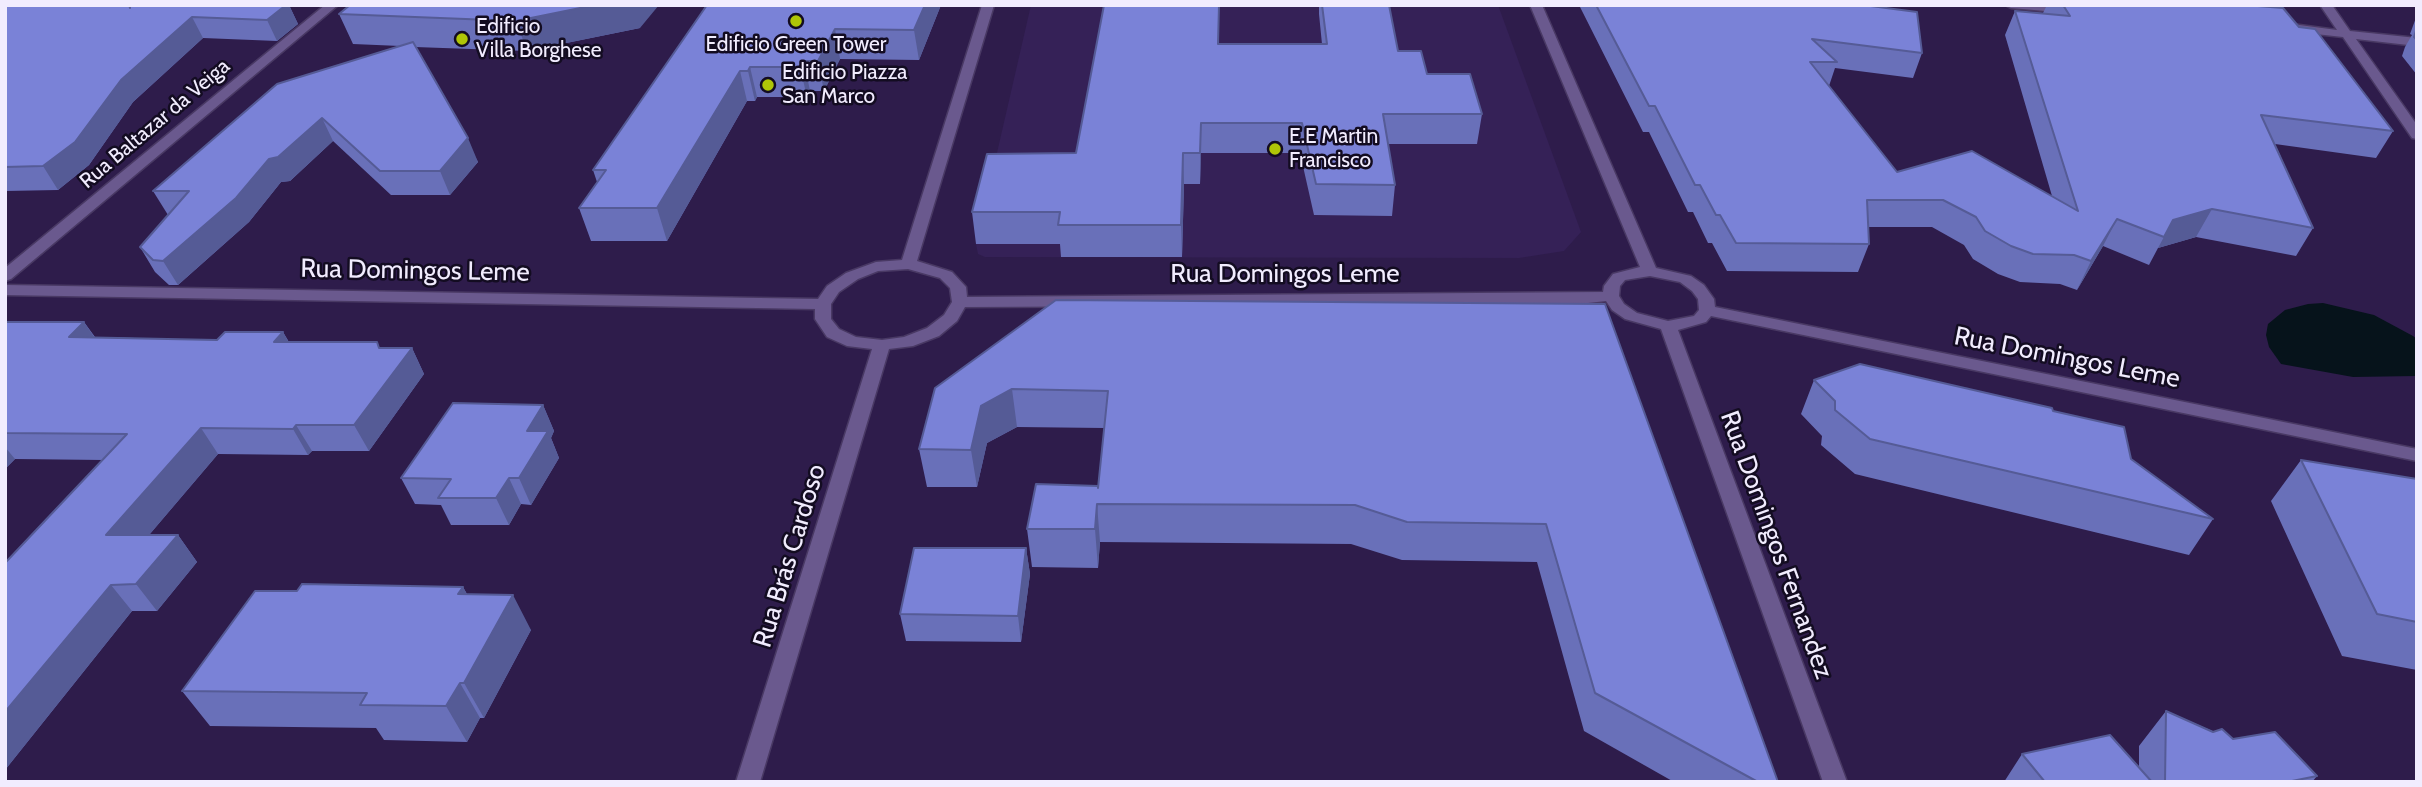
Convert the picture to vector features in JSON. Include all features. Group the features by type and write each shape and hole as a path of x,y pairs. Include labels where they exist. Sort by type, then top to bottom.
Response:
{"street":[{"name":"Rua Baltazar da Veiga","path":"5,276 332,5"},
{"path":"908,264 988,5"},
{"path":"1536,5 1650,271"},
{"path":"2011,5 2082,11"},
{"path":"2326,5 2417,135"},
{"path":"2283,27 2417,42"},
{"path":"908,264 927,267 946,275 958,287 960,302 951,318 933,332 907,342 882,345 853,342 833,333 823,319 823,304 833,289 852,276 876,267 908,264"},
{"path":"1650,271 1685,279 1698,288 1706,299 1707,310 1700,319 1668,326 1631,316 1618,307 1611,296 1612,286 1619,277 1633,272 1650,271"},
{"name":"Rua Domingos Leme","path":"5,290 823,304"},
{"name":"Rua Domingos Leme","path":"960,302 1579,299 1611,296"},
{"name":"Rua Domingos Leme","path":"1707,310 2417,455"},
{"name":"Rua Domingos Fernandez","path":"1668,326 1835,782"},
{"name":"Rua Brás Cardoso","path":"748,782 882,345"}],"shaded area":[{"name":"E.E Martin Francisco","path":"1031,5 1498,5 1581,232 1564,251 1519,258 985,257 978,254 976,244"},
{"path":"2323,303 2374,315 2417,339 2417,376 2353,377 2281,364 2269,347 2266,335 2268,324 2285,310"}],"building":[{"path":"5,5 129,5 130,8 130,5 286,5 267,20 192,17 121,80 75,142 43,166 5,167"},
{"path":"350,5 595,5 516,21 339,14"},
{"path":"707,5 925,5 914,30 835,29 818,61 804,61 800,67 750,67 748,71 740,71 657,208 579,208 606,170 593,170"},
{"path":"1104,5 1219,5 1218,44 1327,44 1322,5 1389,5 1398,51 1421,51 1427,74 1470,74 1482,114 1383,114 1395,185 1316,184 1302,123 1201,123 1200,153 1183,153 1181,225 1058,225 1060,212 972,212 987,154 1076,153"},
{"path":"1596,5 1863,5 1917,12 1922,53 1812,39 1837,62 1810,62 1897,172 1972,151 2078,211 2015,11 2070,16 2063,5 2245,5 2283,8 2299,27 2315,29 2393,131 2261,115 2313,228 2212,209 2173,220 2164,237 2117,219 2091,261 2074,255 2033,254 2011,246 1985,231 1976,217 1943,200 1867,200 1869,244 1736,243 1720,215 1716,215 1700,185 1695,185 1655,106 1649,106"},
{"path":"413,42 468,138 440,171 380,171 322,118 278,157 269,159 236,198 163,261 153,260 140,247 189,191 153,191 277,84"},
{"path":"1056,300 1605,304 1778,782 1758,782 1595,693 1546,524 1407,522 1355,505 1097,504 1095,529 1027,529 1036,484 1098,488 1108,391 1012,389 981,406 971,450 919,449 935,388"},
{"path":"5,322 84,322 69,337 217,340 225,332 283,332 274,342 377,342 379,348 412,348 354,425 296,425 293,429 201,428 106,535 178,535 136,584 111,585 5,712 5,563 127,434 5,433"},
{"path":"1860,364 2124,427 2131,459 2213,519 1870,439 1835,410 1835,401 1814,380"},
{"path":"453,403 543,405 527,431 548,431 519,478 509,478 496,498 438,498 451,479 401,478"},
{"path":"2301,460 2417,479 2417,622 2377,614"},
{"path":"914,548 1026,548 1018,616 900,614"},
{"path":"302,584 463,587 458,594 513,595 464,683 460,683 446,706 360,705 367,693 182,691 255,591 297,591"},
{"path":"2166,711 2213,732 2222,729 2233,739 2275,732 2317,776 2287,782 2165,782"},
{"path":"2110,735 2152,782 2045,782 2022,754"}],"place":[{"name":"Edificio Green Tower","path":"796,21"},
{"name":"Edificio Villa Borghese","path":"462,39"},
{"name":"Edificio Piazza San Marco","path":"768,85"},
{"name":"E.E Martin Francisco","path":"1275,149"}]}
